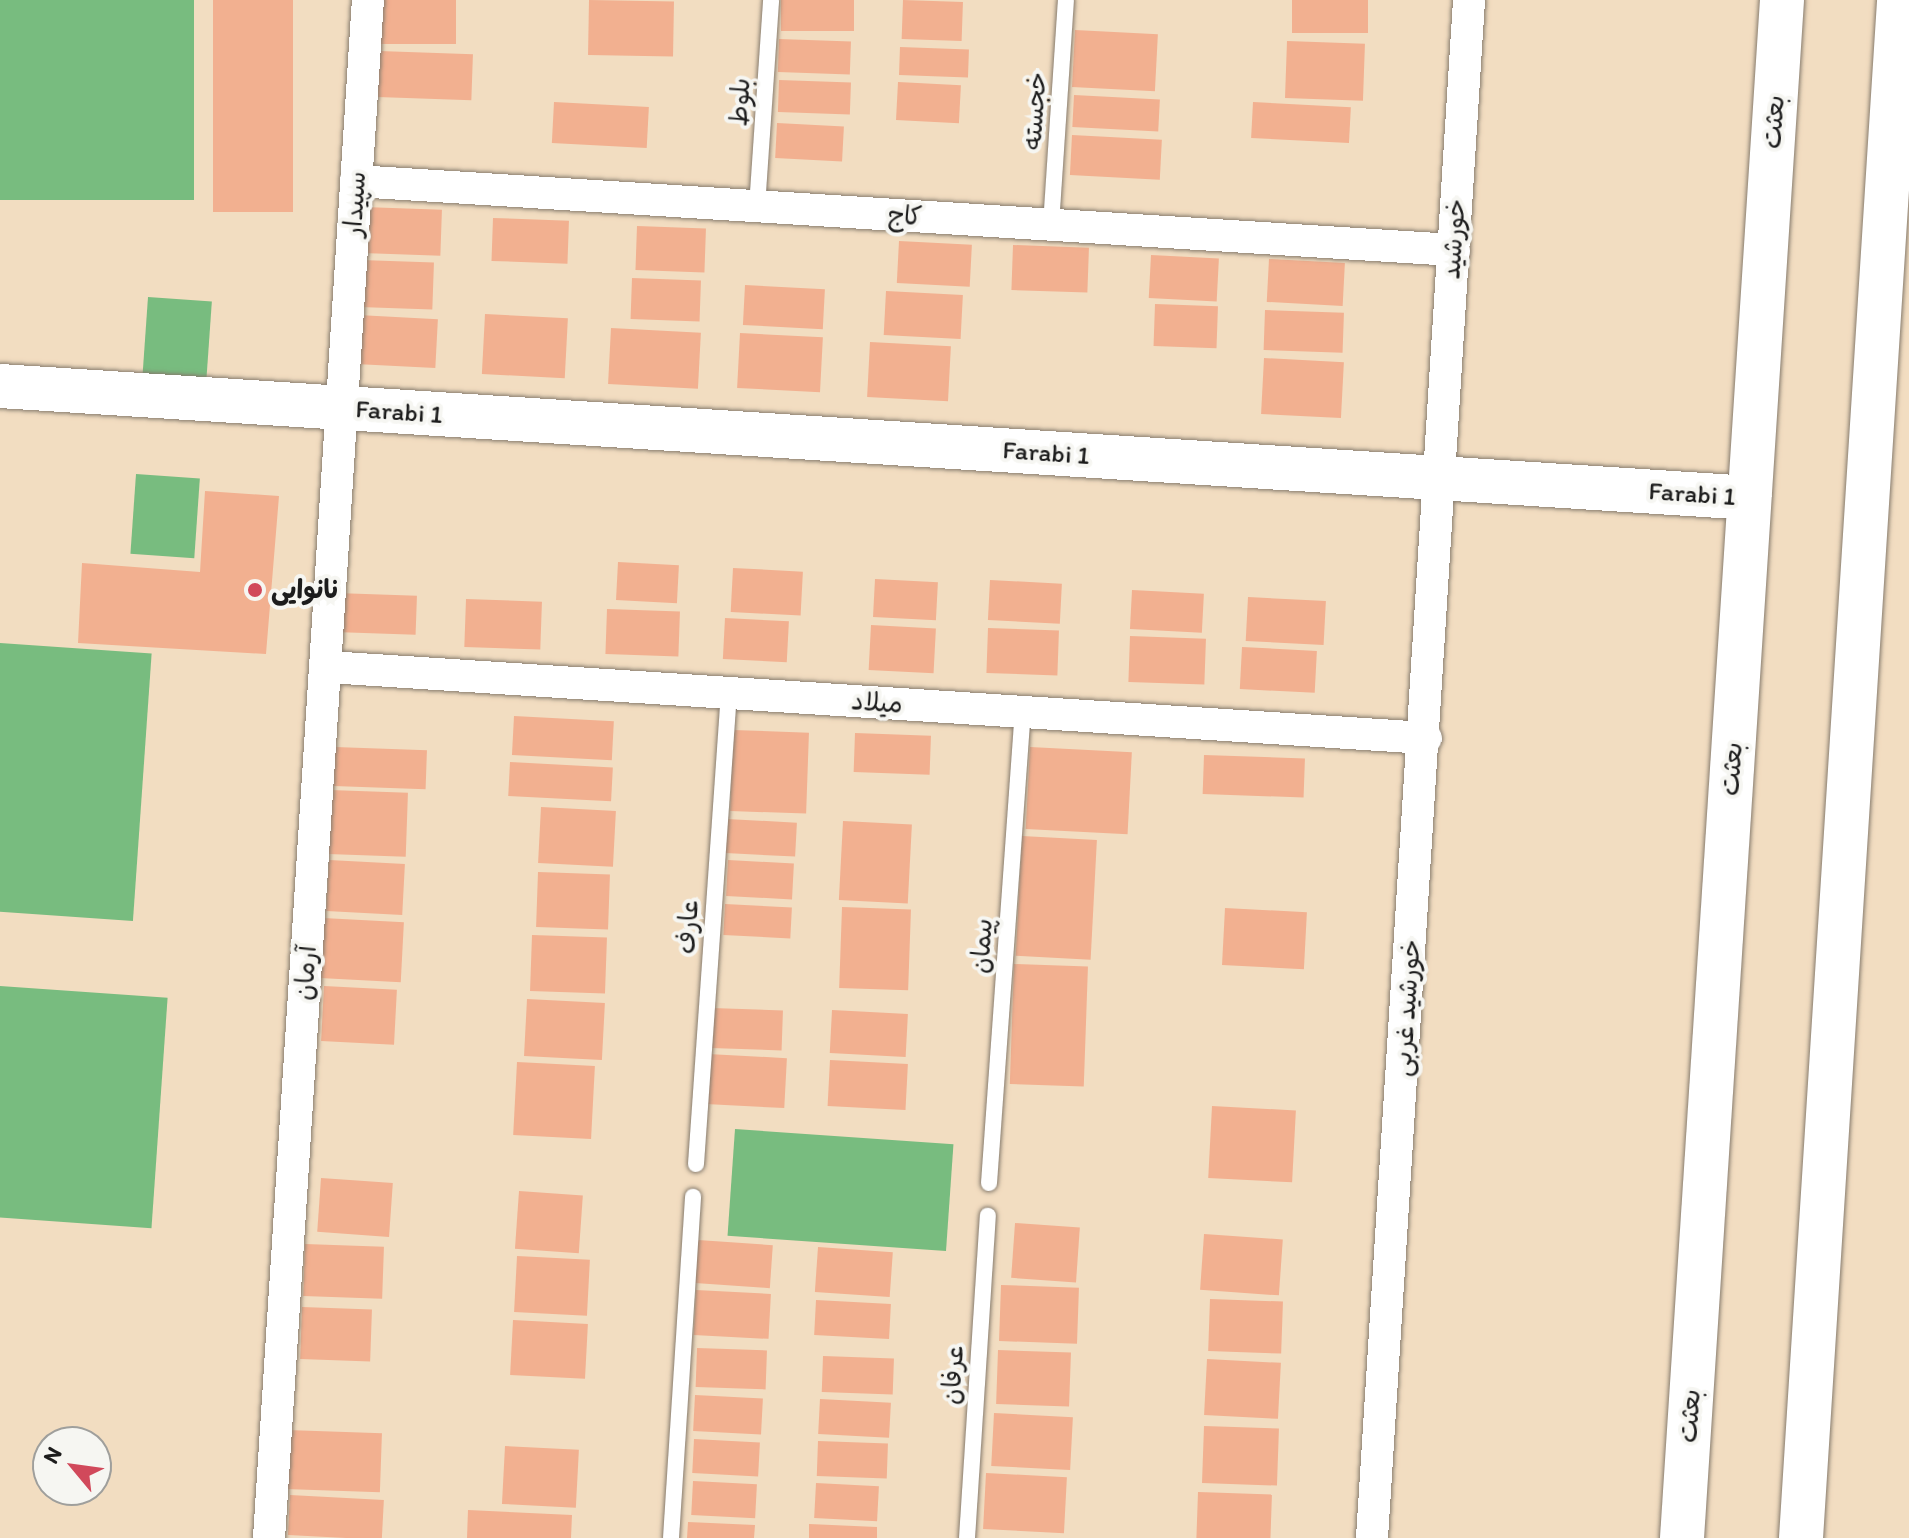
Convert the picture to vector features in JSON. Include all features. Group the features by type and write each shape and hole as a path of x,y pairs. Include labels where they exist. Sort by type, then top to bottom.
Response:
{"main road":[{"name":"بعثت","path":"1682,1538 1782,0"},
{"path":"1801,1538 1899,0"},
{"name":"Farabi 1","path":"0,386 1749,498"}],"street":[{"name":"سپیدار","path":"342,408 368,0"},
{"name":"خورشید","path":"1439,478 1469,0"},
{"name":"کاج","path":"356,181 1454,250"},
{"name":"آرمان","path":"269,1538 328,667 342,408"},
{"name":"خورشید غربی","path":"1372,1538 1426,738 1439,478"},
{"name":"میلاد","path":"328,667 1426,738"}],"lane":[{"name":"بلوط","path":"757,207 771,0"},
{"name":"خجسته","path":"1051,225 1066,0"},
{"name":"عارف","path":"696,1164 729,693"},
{"name":"پیمان","path":"989,1183 1023,712"},
{"path":"671,1538 693,1197"},
{"name":"عرفان","path":"967,1538 988,1216"}],"green space":[{"path":"0,0 194,0 194,200 0,200"},
{"path":"148,297 212,301 206,382 142,378"},
{"path":"136,474 200,478 194,558 130,554"},
{"path":"0,643 152,654 133,921 0,912"},
{"path":"0,986 168,998 151,1228 0,1218"},
{"path":"735,1129 953,1144 946,1251 728,1236"}],"building":[{"path":"213,0 293,0 293,212 213,212"},
{"path":"380,0 456,0 456,44 380,44"},
{"path":"589,0 674,1 673,56 588,55"},
{"path":"781,0 854,0 854,31 781,31"},
{"path":"903,0 963,2 962,41 902,39"},
{"path":"1292,0 1368,0 1368,33 1292,33"},
{"path":"1075,30 1158,34 1155,91 1072,87"},
{"path":"779,39 851,42 850,74 778,72"},
{"path":"1287,41 1365,44 1363,101 1285,98"},
{"path":"900,47 969,49 968,77 899,75"},
{"path":"379,51 473,54 471,100 377,97"},
{"path":"779,80 851,83 850,114 778,112"},
{"path":"898,82 961,85 959,123 896,120"},
{"path":"1074,95 1160,100 1158,131 1072,127"},
{"path":"554,102 649,107 647,148 552,143"},
{"path":"1253,102 1351,107 1349,143 1251,138"},
{"path":"777,123 844,127 842,161 775,158"},
{"path":"1072,135 1162,140 1160,180 1070,175"},
{"path":"364,207 442,210 440,256 362,253"},
{"path":"493,218 569,221 567,264 491,261"},
{"path":"637,226 706,228 704,272 635,270"},
{"path":"899,241 972,245 970,287 897,283"},
{"path":"1013,245 1089,248 1087,293 1011,290"},
{"path":"1151,255 1219,259 1217,301 1149,298"},
{"path":"1269,259 1345,263 1343,306 1267,302"},
{"path":"361,260 434,263 432,310 359,307"},
{"path":"632,278 701,280 700,321 631,319"},
{"path":"745,285 825,289 823,329 743,325"},
{"path":"886,291 963,295 961,339 884,335"},
{"path":"1155,304 1218,306 1216,348 1154,346"},
{"path":"1265,310 1344,313 1343,353 1264,350"},
{"path":"485,314 568,318 565,378 482,374"},
{"path":"358,315 438,319 435,368 355,364"},
{"path":"611,328 701,333 698,389 608,384"},
{"path":"740,333 823,337 820,392 737,388"},
{"path":"870,342 951,346 948,401 867,397"},
{"path":"1264,358 1344,362 1341,418 1261,414"},
{"path":"205,491 279,496 266,654 78,643 82,563 200,572"},
{"path":"618,562 679,565 677,603 616,600"},
{"path":"733,568 803,572 801,616 731,612"},
{"path":"875,579 938,582 936,620 873,617"},
{"path":"990,580 1062,584 1060,624 988,620"},
{"path":"1132,590 1204,594 1202,633 1130,629"},
{"path":"336,593 417,596 416,635 335,632"},
{"path":"1248,597 1326,601 1324,645 1246,641"},
{"path":"466,599 542,602 540,650 464,647"},
{"path":"607,609 680,612 678,657 605,654"},
{"path":"725,618 789,621 787,662 723,659"},
{"path":"871,625 936,628 934,673 869,670"},
{"path":"988,628 1059,630 1057,675 986,673"},
{"path":"1130,636 1206,639 1204,685 1128,682"},
{"path":"1242,647 1317,651 1315,693 1240,689"},
{"path":"514,716 614,721 612,760 512,755"},
{"path":"733,730 809,733 806,814 730,811"},
{"path":"855,733 931,736 930,775 854,772"},
{"path":"335,747 427,750 426,789 334,786"},
{"path":"1030,747 1132,752 1128,834 1026,829"},
{"path":"1204,755 1305,759 1304,798 1203,794"},
{"path":"510,762 613,767 611,801 508,796"},
{"path":"330,790 408,793 406,857 328,854"},
{"path":"541,807 616,811 613,867 538,863"},
{"path":"727,819 797,823 795,857 725,853"},
{"path":"843,821 912,825 908,904 839,900"},
{"path":"1022,836 1097,840 1091,960 1016,956"},
{"path":"329,860 405,864 402,915 326,911"},
{"path":"728,860 794,863 792,899 726,896"},
{"path":"538,872 610,875 608,929 536,927"},
{"path":"725,904 792,908 790,938 723,935"},
{"path":"842,907 911,909 908,990 839,988"},
{"path":"1225,908 1307,912 1304,969 1222,965"},
{"path":"323,918 404,922 401,982 320,978"},
{"path":"532,935 607,938 605,994 530,991"},
{"path":"1014,964 1088,967 1084,1087 1010,1084"},
{"path":"324,986 397,990 394,1045 321,1041"},
{"path":"527,999 605,1003 602,1060 524,1056"},
{"path":"712,1008 783,1010 782,1050 711,1048"},
{"path":"832,1010 908,1014 906,1057 830,1053"},
{"path":"708,1054 787,1058 784,1108 705,1104"},
{"path":"830,1060 908,1064 905,1110 828,1106"},
{"path":"517,1062 595,1066 591,1139 513,1135"},
{"path":"1212,1106 1296,1110 1292,1182 1208,1178"},
{"path":"321,1178 393,1183 389,1237 317,1232"},
{"path":"519,1191 583,1195 579,1253 515,1249"},
{"path":"1015,1223 1080,1228 1076,1282 1011,1278"},
{"path":"1204,1234 1283,1240 1279,1295 1200,1290"},
{"path":"698,1240 773,1245 770,1288 695,1283"},
{"path":"305,1244 384,1247 382,1299 303,1296"},
{"path":"818,1247 893,1252 890,1297 815,1292"},
{"path":"517,1256 590,1260 587,1316 514,1312"},
{"path":"1001,1285 1079,1288 1077,1344 999,1341"},
{"path":"696,1290 771,1294 769,1339 694,1335"},
{"path":"1210,1299 1283,1302 1281,1354 1208,1351"},
{"path":"816,1300 891,1304 889,1339 814,1335"},
{"path":"302,1307 372,1309 370,1361 300,1359"},
{"path":"513,1320 588,1324 585,1379 510,1375"},
{"path":"697,1348 767,1350 766,1389 696,1387"},
{"path":"998,1350 1071,1353 1069,1407 996,1404"},
{"path":"823,1356 894,1358 893,1394 822,1392"},
{"path":"1207,1359 1281,1363 1278,1419 1204,1415"},
{"path":"695,1395 763,1399 761,1435 693,1431"},
{"path":"820,1399 891,1403 889,1438 818,1434"},
{"path":"994,1413 1073,1417 1070,1470 991,1466"},
{"path":"1204,1426 1279,1429 1277,1486 1202,1483"},
{"path":"287,1430 382,1433 380,1492 285,1489"},
{"path":"694,1439 760,1442 758,1476 692,1473"},
{"path":"818,1441 888,1443 887,1478 817,1476"},
{"path":"505,1446 579,1450 576,1508 502,1504"},
{"path":"986,1473 1067,1477 1064,1533 983,1529"},
{"path":"693,1481 757,1484 755,1518 691,1515"},
{"path":"816,1483 879,1486 877,1521 814,1518"},
{"path":"1198,1492 1272,1495 1270,1538 1196,1538"},
{"path":"290,1495 384,1500 382,1538 288,1535"},
{"path":"468,1510 572,1515 571,1538 467,1538"},
{"path":"688,1522 755,1525 754,1538 687,1538"},
{"path":"809,1524 877,1527 877,1538 809,1538"}],"place":[{"name":"نانوایی","path":"255,590"}]}
